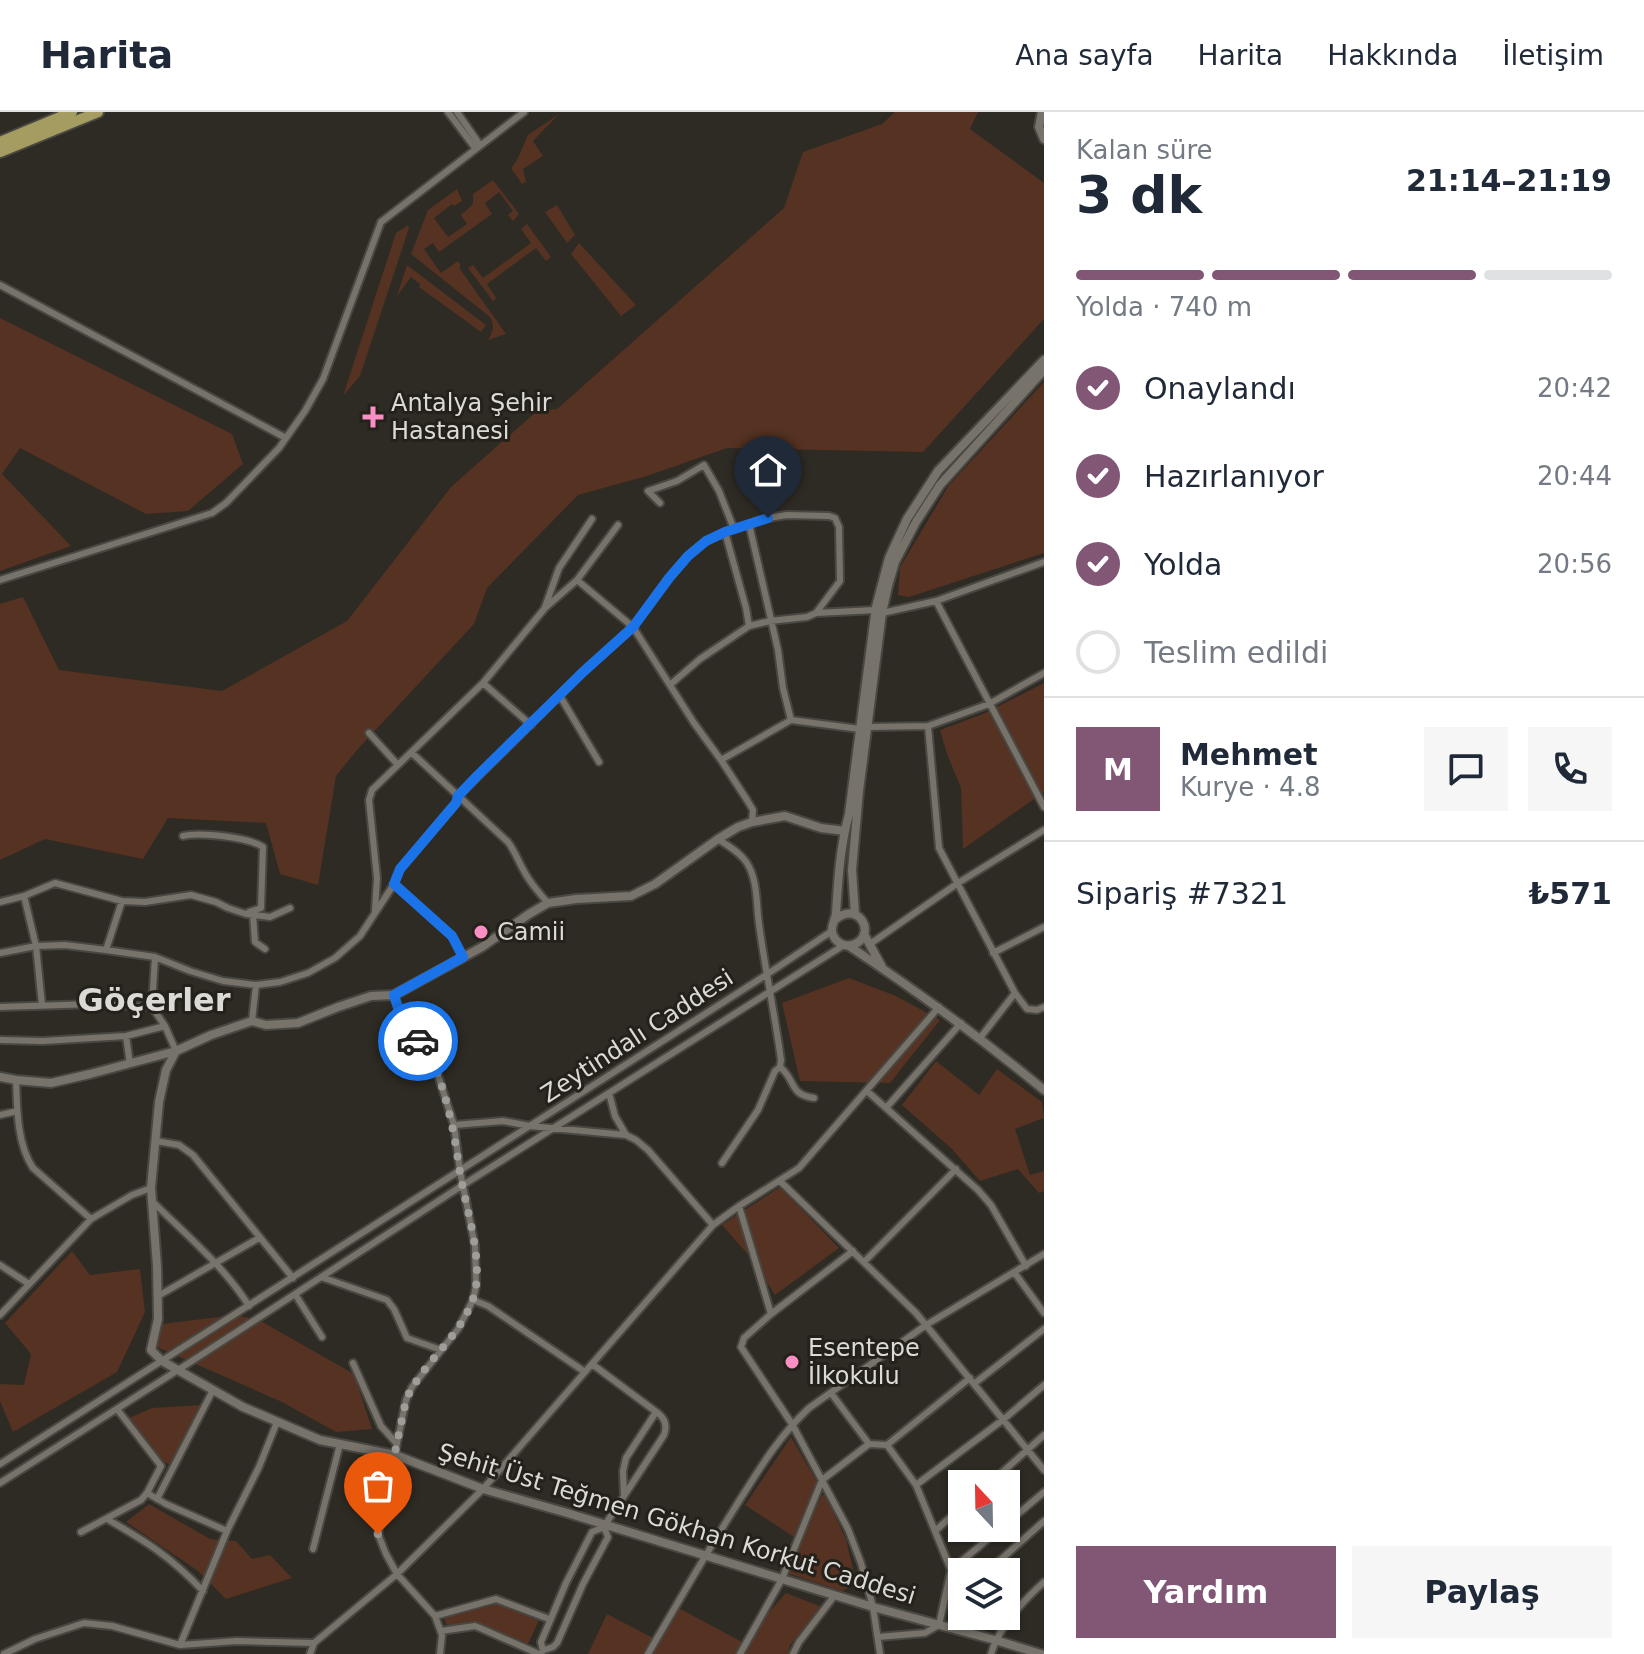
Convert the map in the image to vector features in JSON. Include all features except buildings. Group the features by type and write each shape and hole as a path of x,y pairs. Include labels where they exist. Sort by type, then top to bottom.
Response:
{"main road":[{"path":"0,142 72,112"},
{"path":"0,152 98,112"}],"street":[{"path":"448,112 477,147"},
{"path":"457,112 477,147"},
{"path":"0,580 212,513 226,503 279,448 323,379 381,222 524,112"},
{"path":"1042,112 1039,127 1044,139"},
{"path":"0,285 286,438"},
{"path":"1044,360 938,471 907,519 889,558 832,931 836,940 939,1007 1044,1090"},
{"path":"879,612 895,562 940,485 1042,377"},
{"path":"660,503 648,491 677,481 704,465 719,491 734,529"},
{"path":"0,953 36,946 65,945 106,950 155,957 223,981 256,985 280,982 308,973 335,958 360,936 394,884 400,869 456,803 458,796 633,627 669,578 706,541 749,524 787,515 829,516 837,520 840,581 816,613"},
{"path":"545,608 559,568 592,519"},
{"path":"749,524 791,720"},
{"path":"375,914 377,878 369,800 372,790 483,683 545,608 577,580 618,525"},
{"path":"725,532 749,626"},
{"path":"671,684 700,659 749,626 816,613 879,612 936,601 1044,562"},
{"path":"577,580 633,627 753,810 752,822"},
{"path":"936,601 1044,807"},
{"path":"721,760 791,720 864,728 928,726 989,704 1044,673"},
{"path":"483,683 531,725"},
{"path":"560,696 599,762"},
{"path":"928,726 939,848 1015,993 1027,1009 1044,1007"},
{"path":"855,914 852,870 864,728"},
{"path":"369,733 398,765"},
{"path":"412,753 508,842 533,885 548,903"},
{"path":"0,1077 51,1083 176,1051 252,1021 266,1025 298,1023 371,996 394,995 463,957 548,903 631,896 655,884 718,839 752,822 785,816 821,828 845,831"},
{"path":"870,944 958,883 1044,830"},
{"path":"183,836 218,837 263,847 261,908 249,914"},
{"path":"718,839 742,856 753,874 780,1067 797,1093 814,1098"},
{"path":"0,902 55,883 122,901 145,902 191,895 249,914 270,917 290,908"},
{"path":"394,884 452,936 463,957"},
{"path":"24,896 36,946 42,1005"},
{"path":"106,950 122,901"},
{"path":"0,1483 609,1093 846,945 859,942 865,929 862,920 848,913 836,919"},
{"path":"249,914 255,942 265,949"},
{"path":"993,953 1044,927"},
{"name":"Zeytindalı Caddesi","path":"0,1464 832,931"},
{"path":"864,934 882,968"},
{"path":"155,957 152,1007 176,1051"},
{"path":"252,1021 256,985"},
{"path":"980,1038 1015,993"},
{"path":"394,995 401,1017 434,1063 454,1125 475,1246 476,1286 473,1300 458,1329 412,1387 406,1400 378,1534 397,1574 435,1616 441,1631 440,1654"},
{"path":"0,1007 94,1004 152,1007"},
{"path":"310,1654 314,1643 397,1574 483,1489 713,1225 799,1168 939,1007"},
{"path":"886,1108 961,1023"},
{"path":"0,1040 126,1036 165,1026"},
{"path":"126,1036 130,1064"},
{"path":"162,1361 151,1350 158,1319 158,1296 151,1188 159,1102 166,1070 176,1051"},
{"path":"722,1163 758,1110 775,1071 780,1067"},
{"path":"16,1080 17,1111 25,1153 32,1167 91,1219"},
{"path":"867,1091 978,1190 991,1205 1026,1266"},
{"path":"609,1093 615,1116 626,1135"},
{"path":"0,1115 17,1111"},
{"path":"454,1125 503,1121 626,1135 648,1150 713,1225"},
{"path":"156,1141 179,1145 193,1155 293,1278"},
{"path":"864,1262 956,1169"},
{"path":"780,1181 926,1325 1044,1468"},
{"path":"0,1315 91,1219 132,1195 151,1188"},
{"path":"152,1201 214,1263 249,1306"},
{"path":"739,1206 771,1314"},
{"path":"158,1296 259,1238"},
{"path":"853,1251 771,1314 744,1338 741,1347 792,1424 848,1529 873,1607 880,1654"},
{"path":"648,1654 773,1446 792,1424 809,1408 926,1325 1044,1254"},
{"path":"0,1265 29,1284"},
{"path":"1014,1272 1044,1313"},
{"path":"321,1277 387,1300 407,1338 441,1350"},
{"path":"295,1294 322,1337"},
{"path":"473,1300 488,1306 585,1372"},
{"path":"740,1654 782,1579 822,1480 869,1444 887,1445 1044,1329"},
{"name":"Şehit Üst Teğmen Gökhan Korkut Caddesi","path":"162,1361 243,1407 320,1440 395,1455 483,1489 873,1607 1041,1654"},
{"path":"353,1363 381,1426 397,1444"},
{"path":"541,1653 541,1642 549,1619 592,1532 605,1526 665,1432 665,1422 656,1412 592,1364"},
{"path":"916,1485 1044,1385"},
{"path":"157,1499 213,1390"},
{"path":"831,1393 869,1444"},
{"path":"81,1532 141,1500 161,1466 117,1409"},
{"path":"624,1496 626,1458 656,1412"},
{"path":"180,1645 277,1422"},
{"path":"1005,1470 1044,1435"},
{"path":"313,1549 340,1444"},
{"path":"887,1445 916,1485 948,1563"},
{"path":"1020,1512 1044,1492"},
{"path":"147,1493 227,1531"},
{"path":"107,1519 160,1550 203,1591"},
{"path":"935,1531 948,1519"},
{"path":"1003,1558 1044,1521"},
{"path":"441,1631 475,1626 541,1653 553,1647 608,1537 605,1526"},
{"path":"965,1558 984,1542"},
{"path":"991,1654 995,1640 1024,1601 1044,1582"},
{"path":"878,1637 925,1633 939,1625 948,1584"},
{"path":"793,1654 835,1595"},
{"path":"435,1616 496,1599 549,1619"},
{"path":"4,1654 35,1639 84,1623 112,1626 180,1645 237,1641 314,1643"}],"shaded area":[{"path":"895,112 978,112 970,129 1044,183 1044,319 923,452 727,448 647,476 578,495 487,588 474,624 336,776 318,885 280,874 266,823 168,818 143,859 45,839 0,860 0,604 23,597 59,670 222,691 347,621 451,487 537,411 557,409 784,208 803,152 882,124"},
{"path":"559,114 533,141 543,156 523,169 526,182 522,184 511,168 528,135"},
{"path":"493,180 519,214 513,221 508,215 513,211 499,192 485,203 492,214 439,252 433,243 424,249 441,273 458,261 460,269 506,334 488,340 493,329 490,317 411,254 428,210 457,189 462,201 454,206 452,204 434,218 448,237 467,224 461,215 473,204 473,194"},
{"path":"557,205 575,235 567,243 545,212"},
{"path":"527,224 551,257 546,261 536,248 487,284 496,298 493,301 468,268 473,265 483,278 531,243 521,229"},
{"path":"408,225 360,376 343,396 396,233"},
{"path":"579,243 636,305 621,316 571,254"},
{"path":"407,265 486,325 481,332 419,287 420,284 411,277 397,296"},
{"path":"0,318 232,434 243,464 188,511 146,514 20,448 2,474 71,546 0,571"},
{"path":"1044,382 1044,553 909,597 898,595 900,567 949,485"},
{"path":"1044,683 1044,792 963,849 961,788 940,730 983,714"},
{"path":"849,978 896,996 940,1020 890,1083 800,1081 782,1003"},
{"path":"936,1061 979,1095 997,1069 1042,1102 1044,1118 1015,1129 1030,1175 1044,1171 1044,1191 1039,1193 1018,1169 980,1181 952,1149 902,1105"},
{"path":"780,1187 839,1248 775,1295 752,1259 722,1225"},
{"path":"72,1251 90,1275 140,1269 145,1312 117,1372 13,1432 0,1401 0,1384 24,1385 31,1354 5,1323"},
{"path":"235,1315 259,1320 354,1374 372,1429 336,1432 282,1402 157,1347 162,1324"},
{"path":"202,1405 172,1466 155,1457 129,1418 152,1408"},
{"path":"791,1437 816,1480 794,1537 745,1505"},
{"path":"822,1495 825,1495 846,1539 855,1577 842,1591 786,1573"},
{"path":"149,1504 210,1539 236,1541 252,1559 270,1555 292,1578 226,1599 198,1571 126,1522"},
{"path":"786,1593 822,1607 790,1645 788,1654 588,1654 607,1614 655,1639 675,1606 742,1642"},
{"path":"493,1603 539,1620 528,1644 477,1623 447,1626 443,1616"}],"way so far":[{"path":"378,1534 406,1400 412,1387 458,1329 473,1300 476,1286 475,1246 454,1125 434,1063 418,1041"}],"place":[{"name":"Antalya Şehir Hastanesi","path":"373,417"},
{"name":"Camii","path":"481,932"},
{"name":"Esentepe İlkokulu","path":"792,1362"}],"district":[{"name":"Göçerler","path":"154,1000"}],"route":[{"path":"418,1041 401,1017 394,995 463,957 452,936 394,884 400,869 477,776 633,627 688,556 706,541 768,518"}]}
